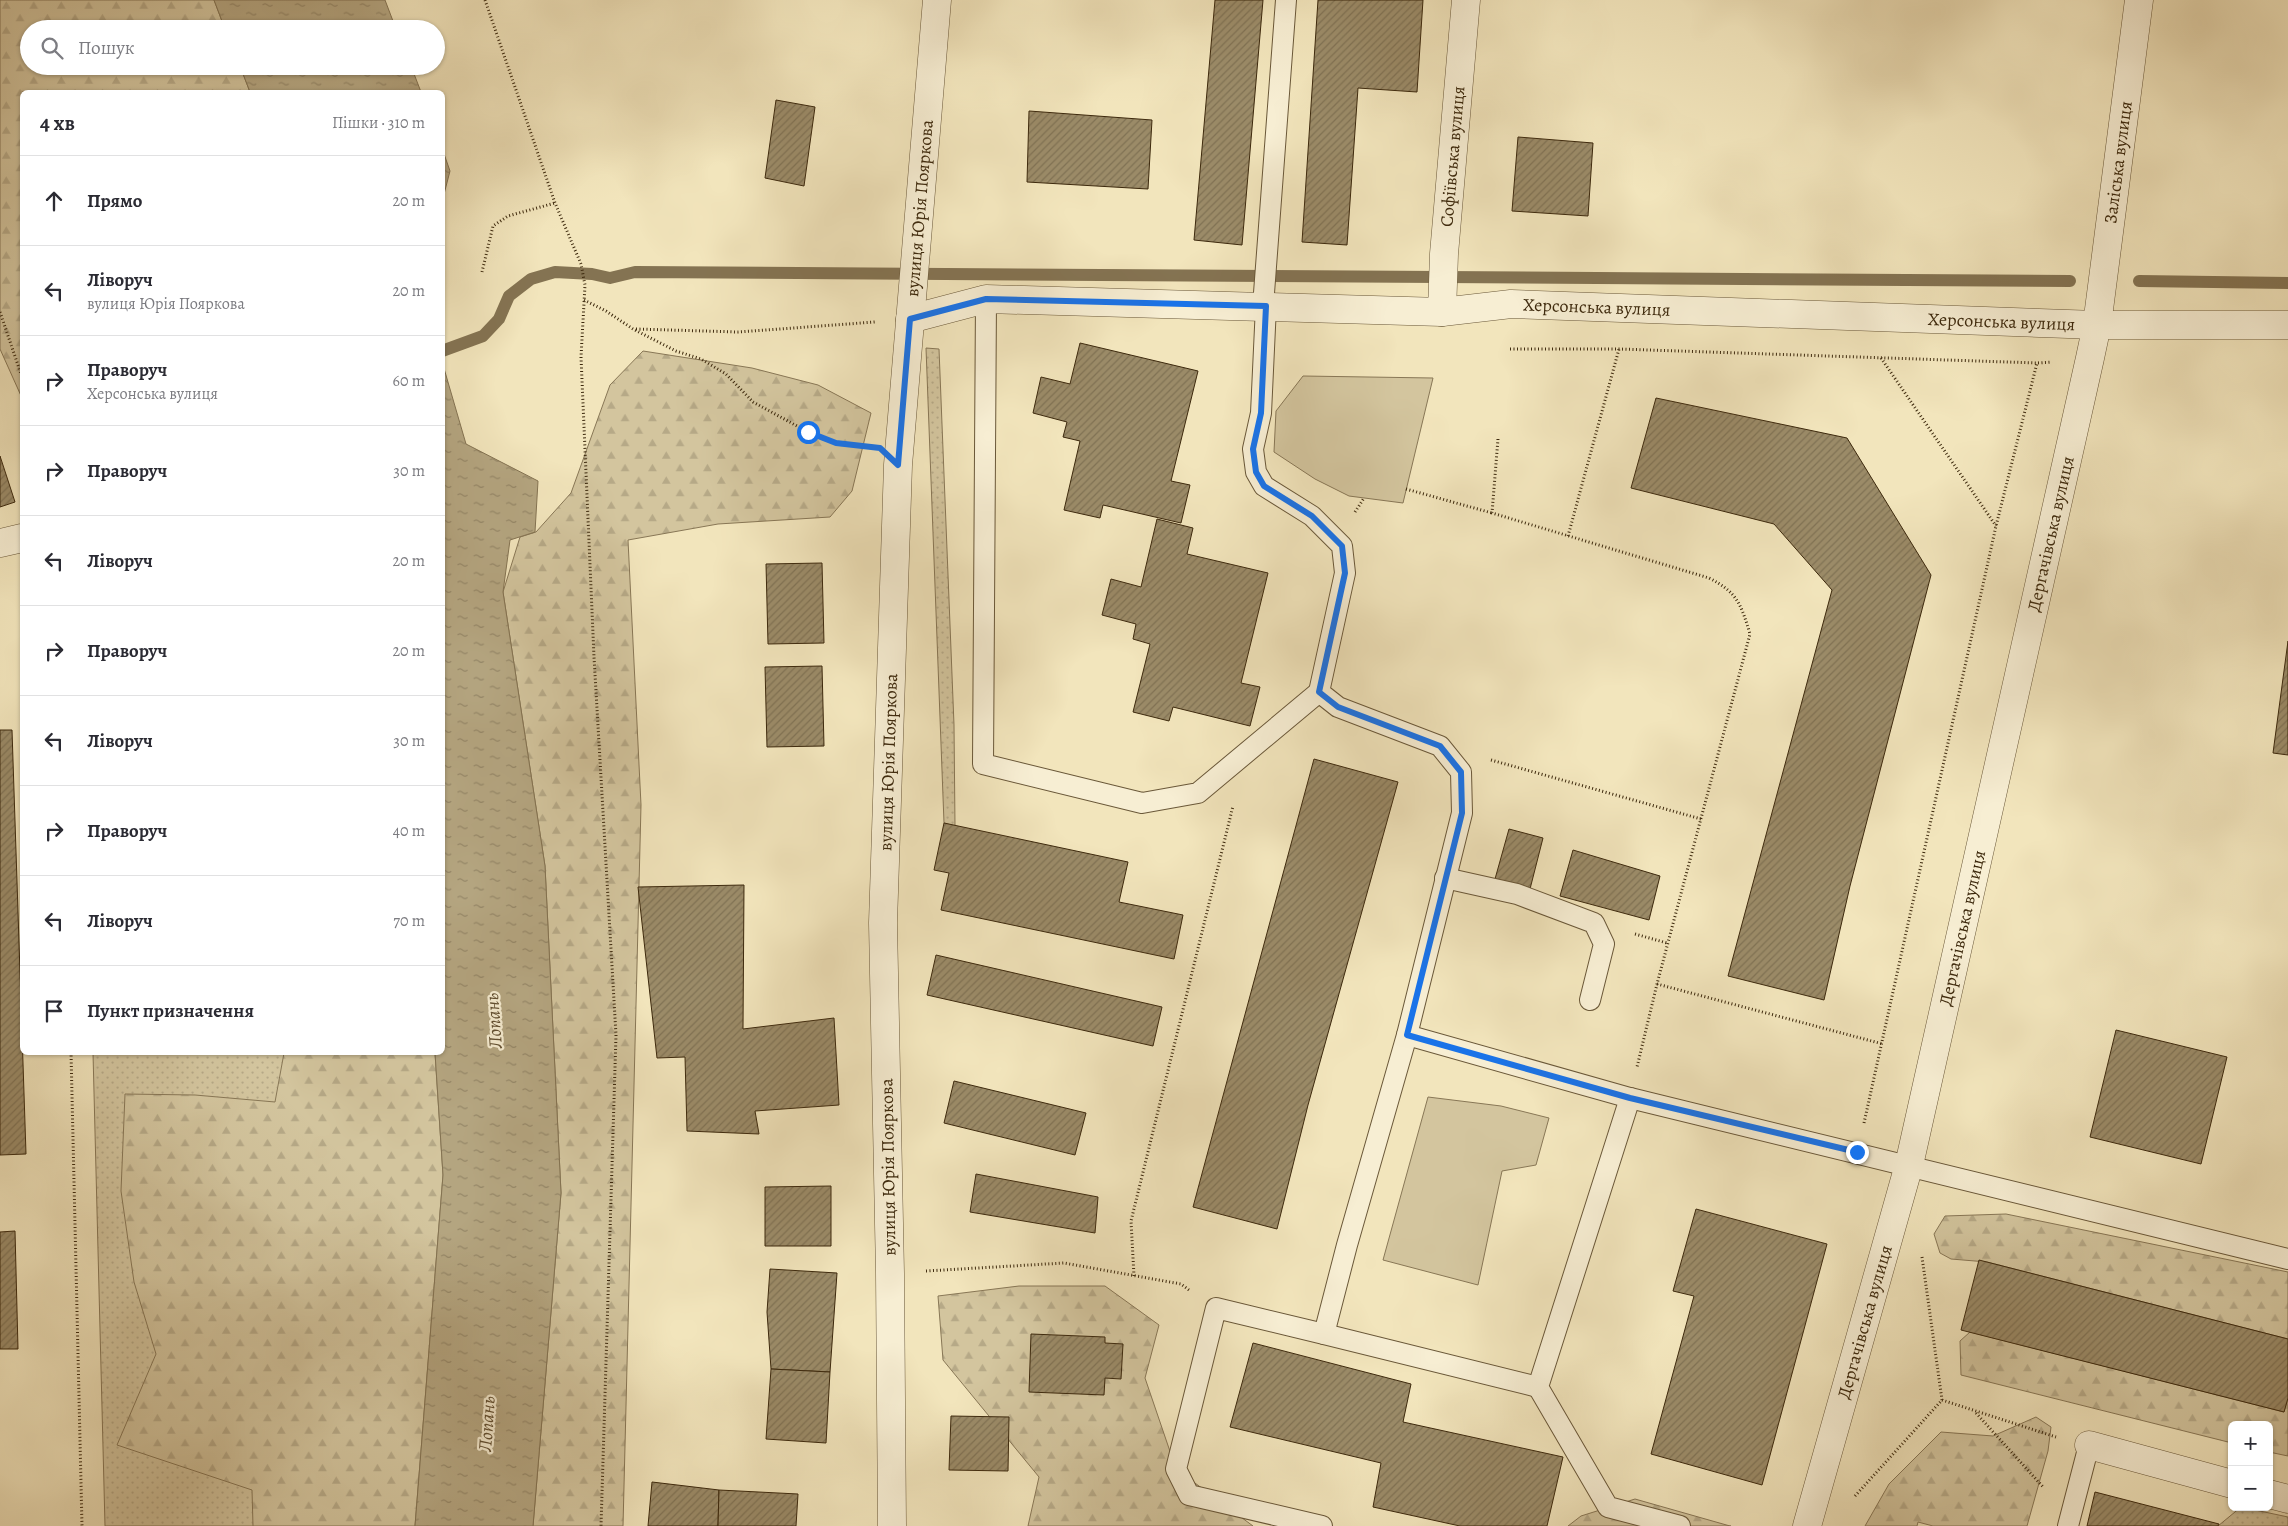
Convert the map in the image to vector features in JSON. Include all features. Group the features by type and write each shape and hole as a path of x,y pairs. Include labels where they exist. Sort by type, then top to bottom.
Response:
{"street":[{"name":"вулиця Юрія Пояркова","path":"892,1526 890,1273 883,923 898,465 936,0"},
{"name":"Софіївська вулиця","path":"1442,305 1444,254 1466,0"},
{"name":"Заліська вулиця","path":"2097,325 2139,0"},
{"name":"Херсонська вулиця","path":"910,310 986,299 1265,300 1442,305 1511,304 2097,325 2288,325"},
{"name":"Дергачівська вулиця","path":"1807,1526 1909,1166 2097,325"},
{"path":"0,543 20,538"},
{"path":"2089,1445 2228,1483"},
{"path":"2273,1495 2288,1499"}],"lane":[{"path":"986,299 983,764 1142,803 1198,793 1319,692 1345,573 1342,546 1312,516 1264,486 1256,472 1253,449 1261,413 1267,250 1286,0"},
{"path":"1319,692 1338,707 1440,746 1461,772 1462,813 1407,1035 1347,1245 1324,1334"},
{"path":"1445,878 1516,894 1594,923 1604,944 1590,1000"},
{"path":"1407,1035 1630,1098 2288,1259"},
{"path":"1538,1387 1630,1098"},
{"path":"1322,1526 1189,1495 1176,1469 1216,1308 1538,1387 1608,1506 1680,1526"},
{"path":"2068,1526 2089,1445"}],"path":[{"path":"486,0 556,203 581,264 585,285 581,357 594,648 616,1035 601,1526"},
{"path":"482,272 493,226 508,216 556,203"},
{"path":"584,300 606,311 633,329 676,351 710,364 726,374 753,402 808,432 836,443 880,448 898,465"},
{"path":"633,329 738,332 910,310"},
{"path":"0,312 20,371"},
{"path":"1510,350 1619,349 2037,363 2090,358"},
{"path":"1568,536 1619,349"},
{"path":"1881,358 1996,526"},
{"path":"1857,1152 1883,1044 1996,526 2037,363"},
{"path":"1492,513 1498,439"},
{"path":"1406,489 1709,578 1727,587 1742,608 1750,634 1657,984 1630,1098"},
{"path":"1440,746 1700,819"},
{"path":"1134,1276 1131,1221 1233,813 1234,764"},
{"path":"1657,984 1883,1044"},
{"path":"71,1055 82,1526"},
{"path":"1921,1254 1942,1400"},
{"path":"890,1273 1064,1263 1181,1284 1216,1308"},
{"path":"1942,1400 1976,1412 2089,1445"},
{"path":"1853,1498 1942,1400"},
{"path":"1976,1412 2046,1491"}],"green space":[{"path":"0,0 214,0 222,20 20,20 20,75 243,75 249,90 20,90 20,394 0,349"},
{"path":"926,348 939,349 954,725 955,826 944,823"},
{"path":"643,351 752,368 818,385 871,413 852,491 830,517 718,524 628,540 641,805 623,1526 533,1526 561,1193 545,866 503,592 520,537 536,532 571,493 610,385"},
{"path":"1303,376 1433,378 1403,503 1349,496 1315,479 1274,452 1276,411"},
{"path":"93,1055 287,1055 302,1526 105,1526"},
{"path":"284,1055 435,1055 443,1175 415,1526 253,1526 252,1490 117,1445 156,1354 134,1282 121,1191 125,1094 195,1095 275,1102"},
{"path":"1428,1097 1501,1106 1549,1118 1536,1165 1502,1171 1478,1285 1383,1260"},
{"path":"2006,1214 2288,1272 2288,1339 1987,1262 1951,1259 1940,1253 1934,1234 1945,1216"},
{"path":"1019,1286 1105,1286 1159,1325 1145,1378 1176,1469 1253,1526 1028,1526 1039,1477 943,1360 938,1296"},
{"path":"1970,1332 2284,1412 2288,1398 2288,1456 2273,1453 2273,1421 2228,1421 2228,1442 1961,1375 1960,1341"},
{"path":"2036,1417 2051,1427 2048,1451 2027,1526 1933,1526 1918,1522 1917,1526 1865,1526 1889,1484 1941,1432 1993,1436"},
{"path":"1635,1499 1730,1526 1568,1526 1581,1516"},
{"path":"2236,1511 2260,1511 2288,1517 2288,1526 2218,1526"}],"water":[{"path":"214,0 385,0 393,20 222,20"},
{"path":"243,75 414,75 420,90 249,90"},
{"path":"445,157 450,171 445,190"},
{"name":"Лопань","path":"445,372 466,444 538,481 535,532 510,540 503,592 545,866 561,1193 533,1526 415,1526 443,1175 435,1055 445,1055"}],"building":[{"path":"1215,0 1263,0 1242,245 1194,240"},
{"path":"1318,0 1423,0 1417,92 1358,88 1347,245 1302,242"},
{"path":"776,100 815,107 804,186 765,178"},
{"path":"1029,111 1152,120 1148,189 1027,182"},
{"path":"1518,137 1593,143 1588,216 1512,211"},
{"path":"1080,343 1198,371 1171,481 1190,485 1181,523 1103,505 1100,518 1064,510 1080,441 1063,437 1067,422 1033,413 1041,377 1070,384"},
{"path":"1656,398 1847,438 1931,575 1850,886 1824,1000 1728,976 1832,590 1774,524 1631,488"},
{"path":"0,456 15,502 0,507"},
{"path":"1157,519 1193,528 1187,554 1268,573 1241,683 1260,687 1250,726 1173,707 1169,721 1133,712 1150,644 1133,639 1136,624 1102,615 1111,579 1141,587"},
{"path":"822,563 824,643 768,644 766,564"},
{"path":"2288,641 2288,755 2273,753"},
{"path":"822,666 824,746 767,747 765,667"},
{"path":"0,730 12,730 20,972 20,1055 23,1055 26,1154 0,1155"},
{"path":"1314,759 1398,782 1308,1105 1277,1229 1193,1207"},
{"path":"944,823 1128,862 1119,902 1183,915 1174,959 941,910 949,873 934,870"},
{"path":"1509,829 1543,838 1530,889 1495,879"},
{"path":"1573,850 1660,876 1649,920 1560,896"},
{"path":"744,885 743,1029 834,1018 839,1105 755,1111 759,1134 687,1131 685,1057 657,1058 638,887"},
{"path":"936,955 1162,1007 1153,1046 927,995"},
{"path":"2116,1030 2227,1057 2201,1164 2090,1137"},
{"path":"954,1081 1086,1113 1075,1155 944,1123"},
{"path":"976,1174 1098,1197 1095,1233 970,1212"},
{"path":"831,1186 831,1246 765,1246 765,1187"},
{"path":"1696,1209 1827,1244 1762,1485 1651,1454 1694,1296 1673,1291"},
{"path":"15,1231 18,1349 0,1349 0,1232"},
{"path":"1979,1260 2288,1339 2288,1398 2284,1412 1961,1330"},
{"path":"770,1269 837,1273 830,1372 771,1369 767,1312"},
{"path":"1031,1334 1105,1337 1105,1343 1123,1344 1121,1379 1105,1378 1104,1395 1029,1392"},
{"path":"1253,1343 1411,1384 1403,1422 1563,1457 1547,1526 1460,1526 1373,1507 1381,1463 1230,1427"},
{"path":"771,1369 830,1372 826,1443 766,1439"},
{"path":"951,1416 1009,1417 1008,1471 949,1470"},
{"path":"652,1482 719,1490 718,1526 648,1526"},
{"path":"719,1490 798,1494 796,1526 718,1526"},
{"path":"2095,1492 2219,1524 2218,1526 2087,1526"}],"waterway":[{"path":"445,350 483,336 499,319 509,296 531,279 555,272 592,274 610,278 635,272 2070,281"},
{"path":"2139,281 2288,283"}],"route":[{"path":"808,432 836,443 880,448 898,465 910,319 986,299 1266,306 1261,413 1253,449 1256,472 1264,486 1312,516 1342,546 1345,573 1319,692 1338,707 1440,746 1461,772 1462,813 1407,1035 1630,1098 1857,1152"}]}
